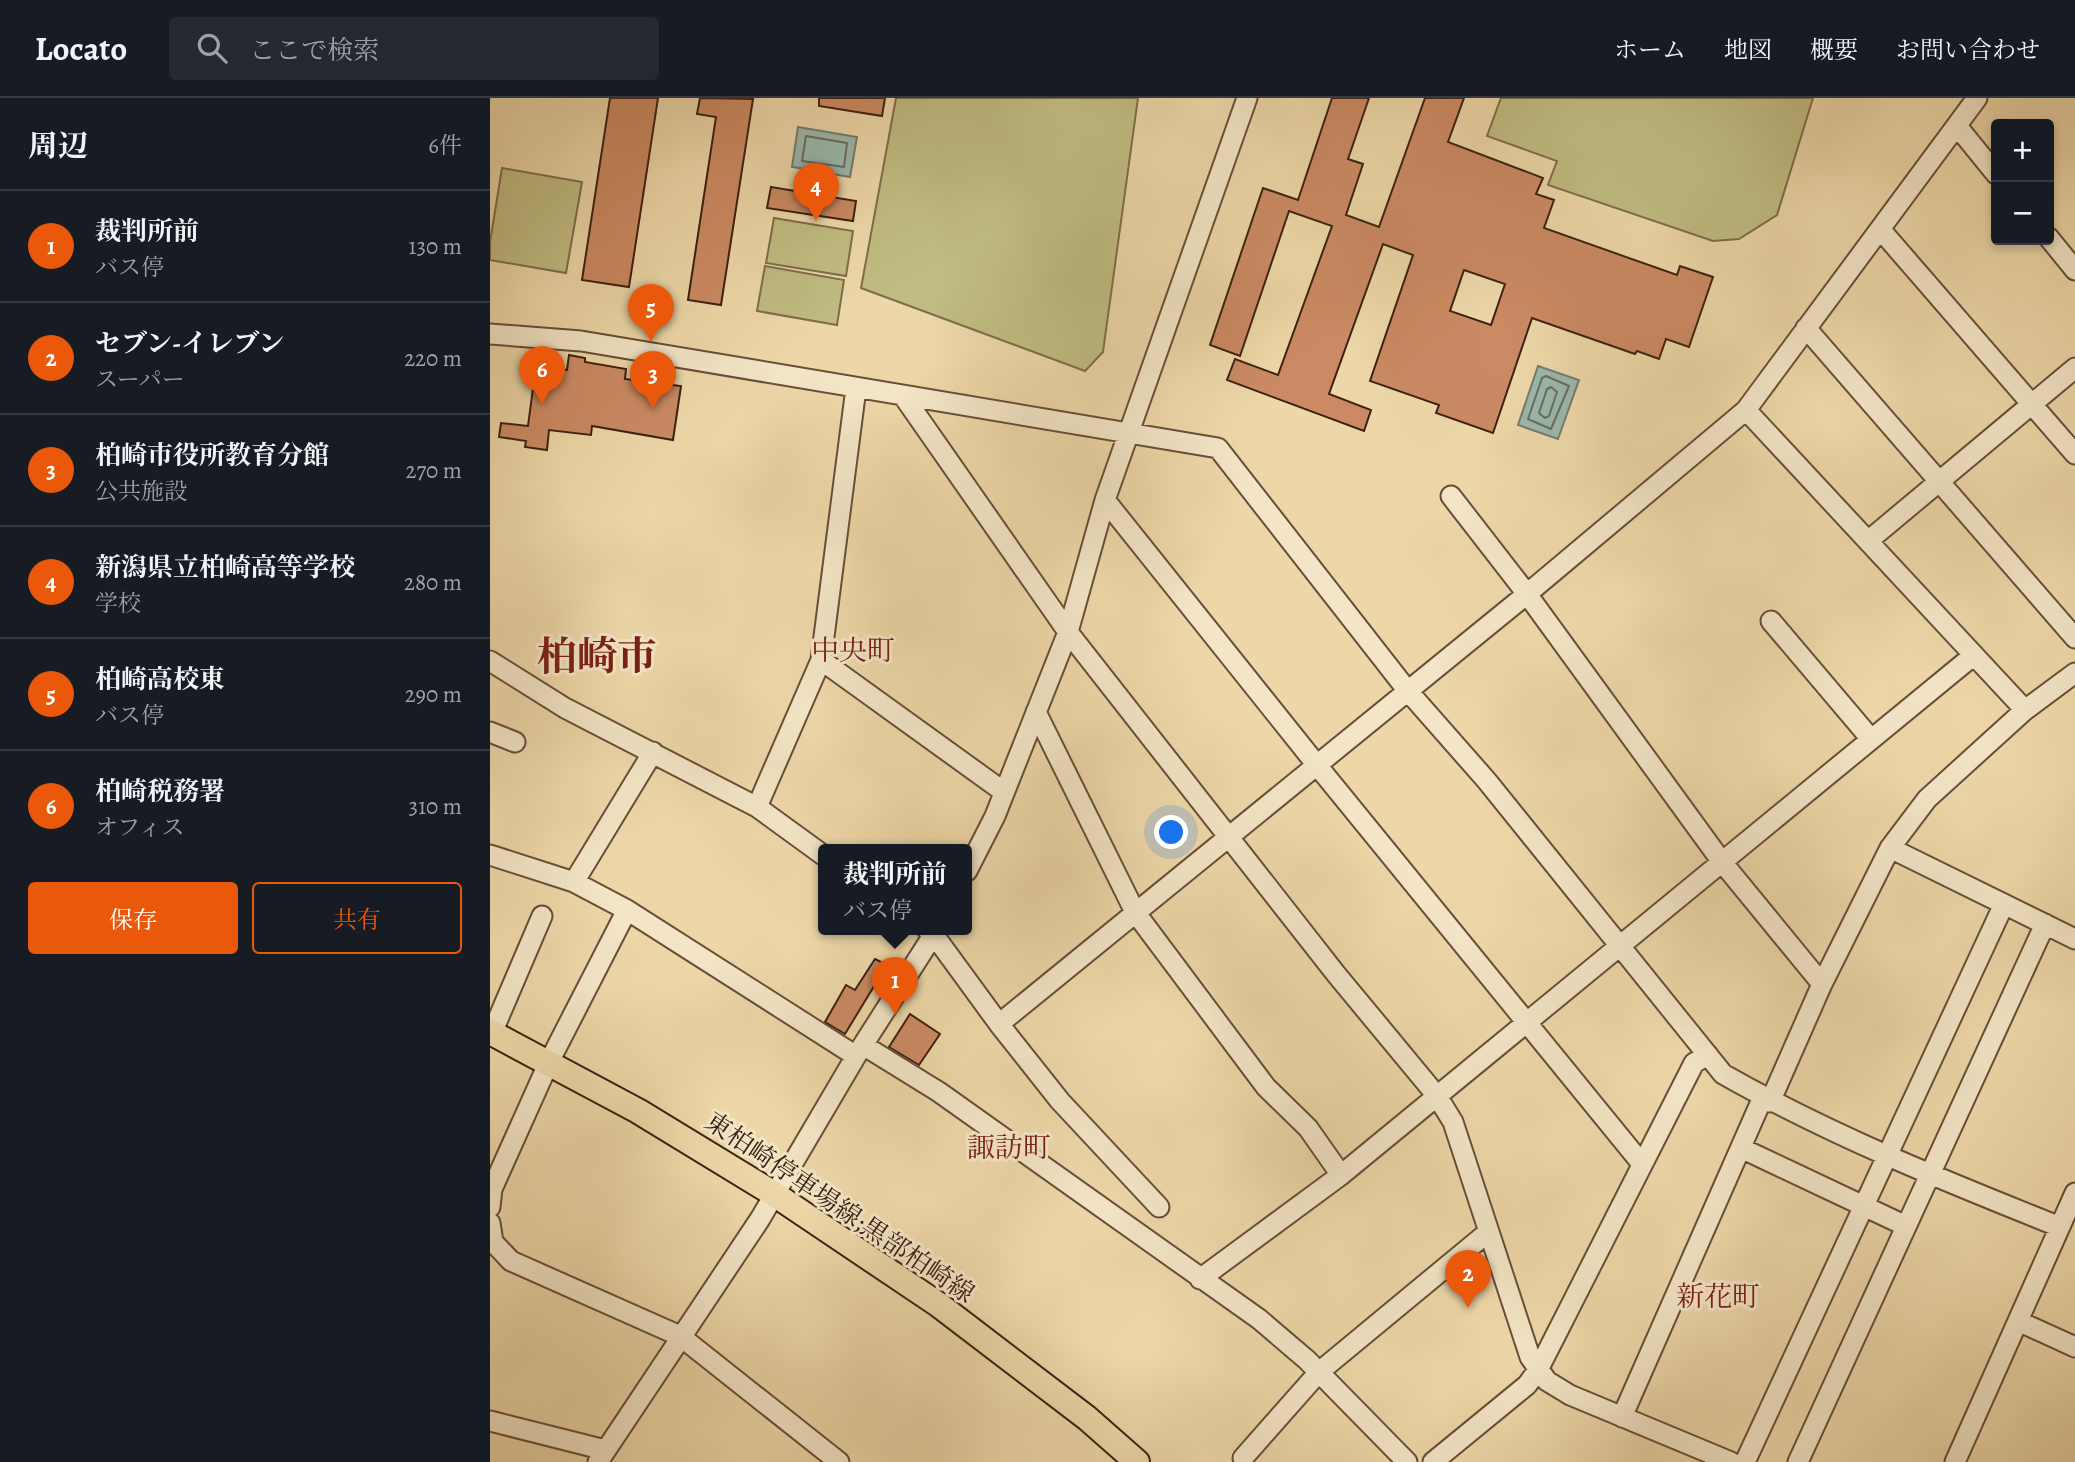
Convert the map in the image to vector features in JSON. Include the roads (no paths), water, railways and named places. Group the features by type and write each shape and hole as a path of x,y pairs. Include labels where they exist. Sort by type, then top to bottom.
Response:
{"main road":[{"name":"東柏崎停車場線;黒部柏崎線","path":"491,1032 678,1135 774,1194 939,1305 1087,1418 1137,1462"}],"street":[{"path":"972,860 1004,792 1068,632 1105,500 1247,98"},
{"path":"999,1024 1527,594 1745,410 1977,98"},
{"path":"1956,126 1991,168"},
{"path":"1880,229 2075,454"},
{"path":"2054,244 2075,270"},
{"path":"1806,328 2075,638"},
{"path":"490,334 581,341 904,397 1130,431 1218,448 1407,690 1487,781 1723,1074 1767,1099 1887,1157 2060,1227"},
{"path":"1868,541 2075,368"},
{"path":"757,807 821,660 856,388"},
{"path":"904,397 1068,632 1228,838 1437,1096 1453,1122 1487,1233 1530,1357 1546,1381 1570,1395 1731,1462"},
{"path":"1745,410 2025,710"},
{"path":"1451,496 1527,594 1722,862 1822,984"},
{"path":"1105,500 1525,1023 1642,1164"},
{"path":"1771,621 1871,739"},
{"path":"1200,1279 1341,1175 1974,655"},
{"path":"821,660 1004,792"},
{"path":"490,661 565,708 757,807 818,851"},
{"path":"1622,1416 1741,1148 1890,848 1927,799 2025,710 2075,673"},
{"path":"1036,712 1135,912 1251,1068 1308,1128 1341,1175"},
{"path":"490,732 515,742"},
{"path":"574,882 653,752"},
{"path":"1890,848 2075,939"},
{"path":"490,855 574,882 627,910 860,1050 939,1092 1259,1319 1319,1372 1407,1462"},
{"path":"1745,1462 2004,904"},
{"path":"491,1195 549,1062 627,910"},
{"path":"491,1032 542,916"},
{"path":"1798,1462 2045,924"},
{"path":"490,1421 601,1456 774,1194 931,935"},
{"path":"936,935 999,1024 1060,1101 1159,1207"},
{"path":"1433,1462 1527,1385 1538,1370 1694,1063 1708,1055"},
{"path":"1741,1148 1906,1226"},
{"path":"1955,1462 2075,1193"},
{"path":"490,1223 493,1242 511,1261 680,1336 816,1456 839,1462"},
{"path":"1243,1458 1319,1372 1487,1233"},
{"path":"2018,1321 2075,1347"}],"water":[{"path":"798,127 857,137 850,177 792,167"},
{"path":"1538,366 1579,380 1558,439 1518,425"}],"place":[{"name":"新潟県立柏崎高等学校","path":"816,221"},
{"name":"柏崎高校東","path":"651,342"},
{"name":"柏崎税務署","path":"542,404"},
{"name":"柏崎市役所教育分館","path":"653,409"},
{"name":"裁判所前","path":"895,1015"},
{"name":"セブン-イレブン","path":"1468,1308"}],"district":[{"name":"中央町","path":"853,650"},
{"name":"柏崎市","path":"597,656"},
{"name":"諏訪町","path":"1009,1147"},
{"name":"新花町","path":"1718,1296"}]}
